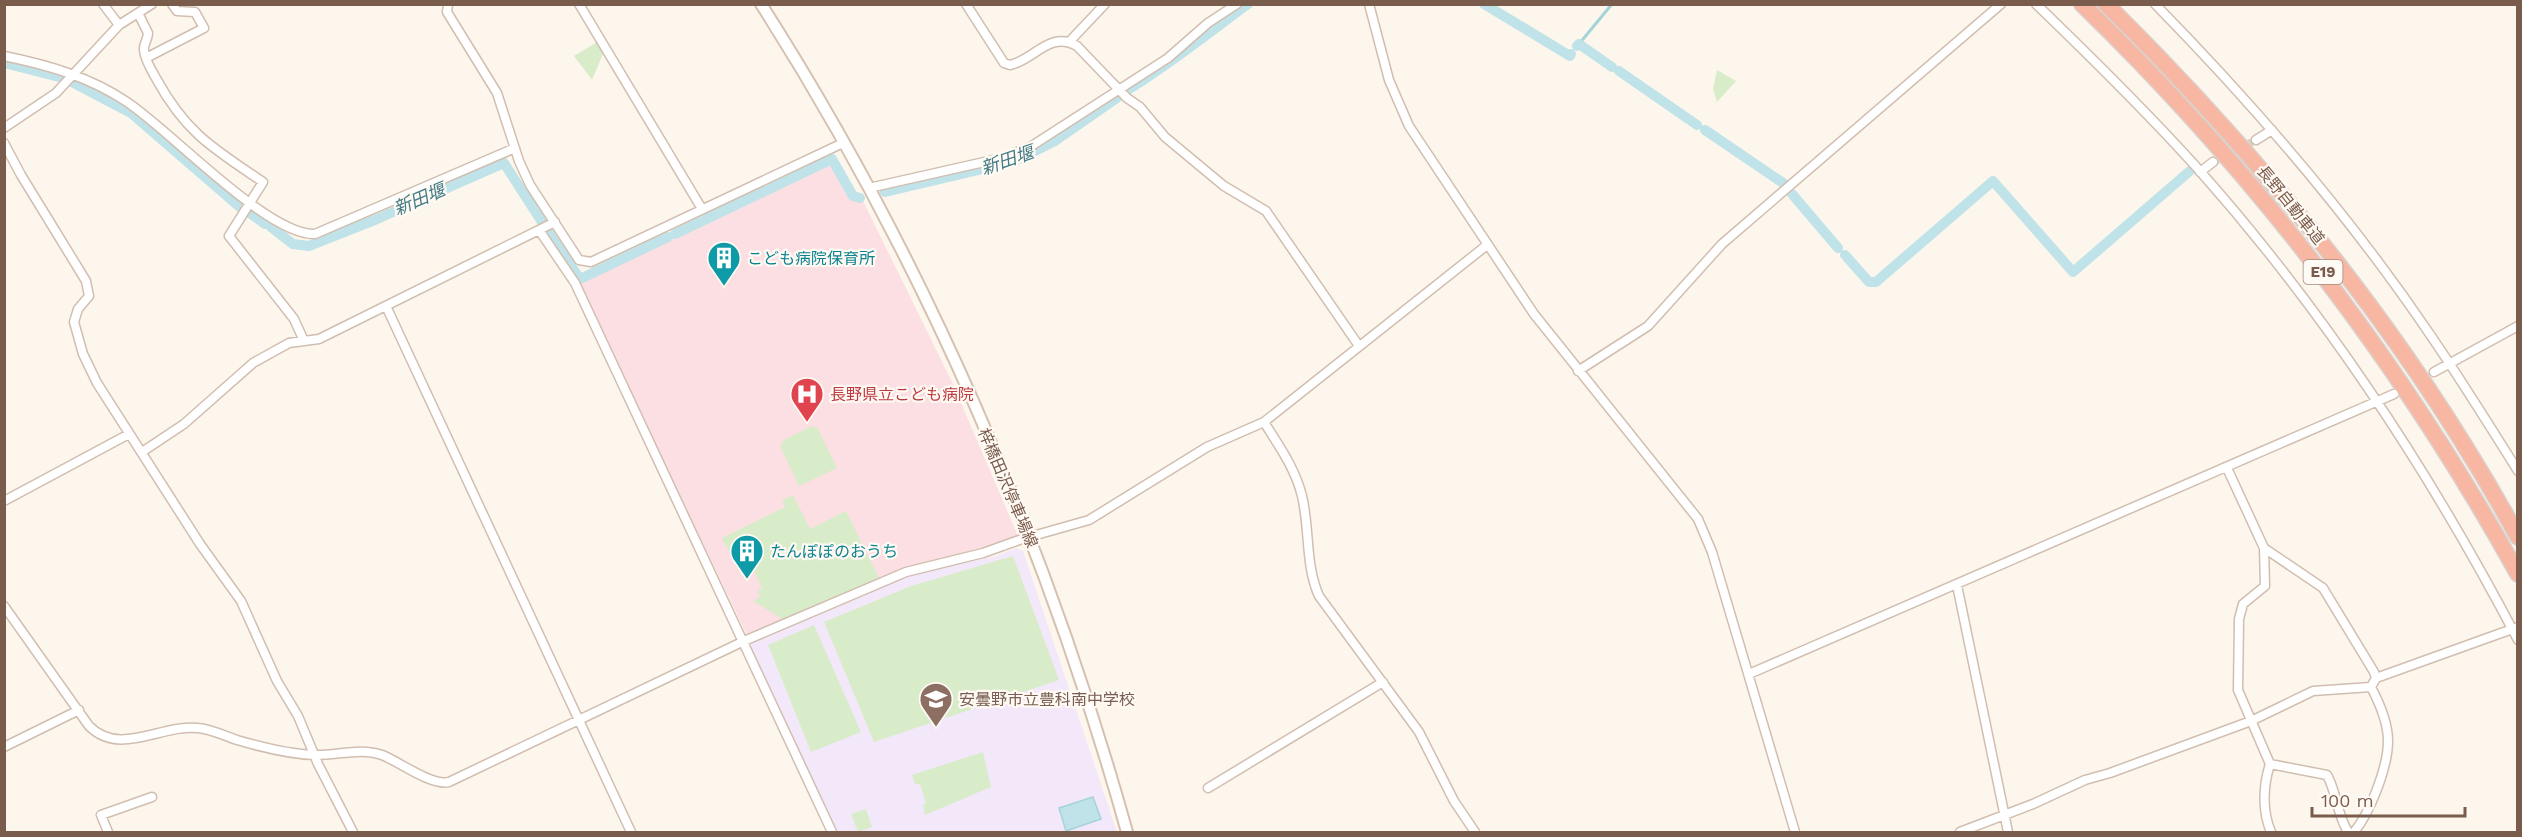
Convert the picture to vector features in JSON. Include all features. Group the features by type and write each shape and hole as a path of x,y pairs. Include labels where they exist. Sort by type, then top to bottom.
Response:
{"highway":[{"name":"長野自動車道","path":"2082,4 2132,53 2223,151 2319,268 2441,442 2517,574"},
{"name":"長野自動車道","path":"2106,4 2194,94 2312,231 2396,343 2457,434 2517,537"}],"main road":[{"name":"梓橋田沢停車場線","path":"760,4 869,188 956,363 1029,537 1079,674 1127,832"}],"street":[{"path":"103,4 119,25"},
{"path":"4,128 56,93 119,25 152,4"},
{"path":"146,58 204,28 195,12 177,11 172,4"},
{"path":"448,4 447,12 497,93 530,185 579,260 591,262 843,142"},
{"path":"579,4 702,209"},
{"path":"966,4 1004,63 1010,65 1047,44 1069,42 1105,4"},
{"path":"869,188 1017,153 1042,140 1117,88 1168,58 1208,23 1237,4"},
{"path":"1369,4 1389,80 1405,118 1534,314 1698,519 1712,552 1795,832"},
{"path":"1578,370 1648,327 1722,244 2001,4"},
{"path":"2036,4 2152,119 2275,261 2378,402 2515,628 2517,640"},
{"path":"2155,4 2272,130 2352,226 2450,363 2517,471"},
{"path":"138,13 148,33 143,48 146,58 171,103 191,130 202,140 263,182 251,204 231,229 229,236 294,319 304,341"},
{"path":"1069,42 1092,59 1117,88 1140,107 1165,137 1224,186 1266,211 1359,346"},
{"path":"4,56 73,74 143,113 251,204 291,229 304,234 315,234 515,148"},
{"path":"2256,140 2272,130"},
{"path":"4,143 86,281 88,296 78,309 74,322 97,383 200,544 241,601 353,832"},
{"path":"2200,172 2213,162"},
{"path":"142,452 184,424 253,363 290,343 319,339 555,222"},
{"path":"539,230 575,284 832,832"},
{"path":"4,606 96,733 120,740 199,728 242,741 315,755 369,752 381,755 444,783 744,641 906,572 983,553 1089,520 1207,447 1264,422 1486,244"},
{"path":"386,306 631,832"},
{"path":"2434,372 2517,326"},
{"path":"1749,674 2394,394"},
{"path":"1264,422 1292,466 1302,495 1312,580 1319,596 1419,732 1454,801 1475,832"},
{"path":"4,501 129,434"},
{"path":"2227,468 2265,548 2265,586 2243,604 2239,619 2238,690 2270,764 2265,790 2266,818 2271,832"},
{"path":"2265,548 2323,588 2376,678"},
{"path":"1957,585 2008,832"},
{"path":"2371,687 2376,678 2515,628"},
{"path":"1208,788 1383,681"},
{"path":"1960,832 2033,804 2085,780 2251,721 2313,691 2371,687"},
{"path":"2354,832 2371,804 2388,741 2383,713 2371,687"},
{"path":"4,747 78,710"},
{"path":"2270,764 2327,775 2336,792 2340,816 2348,832"},
{"path":"108,832 101,814 152,797"}],"shaded area":[{"name":"長野県立こども病院","path":"832,164 853,201 863,201 952,382 1018,536 943,559 908,566 747,635 578,283"},
{"name":"安曇野市立豊科南中学校","path":"1016,548 1023,551 1117,832 837,832 750,647 752,642 910,575 996,556"}],"green space":[{"path":"597,42 603,54 592,80 574,56"},
{"path":"1717,70 1736,81 1717,102 1713,89"},
{"path":"812,426 817,427 837,468 799,486 780,446 783,444 782,441"},
{"path":"793,495 810,529 846,511 879,578 782,619 753,601 760,597 758,591 762,588 750,561 737,568 722,538 785,507 782,500"},
{"path":"1013,556 1059,680 874,742 824,622 911,586"},
{"path":"814,625 861,732 811,752 768,645"},
{"path":"983,752 991,787 925,815 923,805 926,803 920,784 915,784 912,775"},
{"path":"866,809 872,827 858,832 851,814"}],"water":[{"path":"1093,797 1101,819 1066,831 1059,808"}],"waterway":[{"name":"新田堰","path":"1126,91 1173,60 1248,4"},
{"name":"新田堰","path":"1484,4 1570,56 1571,54"},
{"path":"1579,44 1612,4"},
{"path":"1577,46 1579,44 1612,67"},
{"name":"新田堰","path":"4,63 63,78"},
{"path":"1619,71 1697,125"},
{"name":"新田堰","path":"72,82 131,113 242,209"},
{"name":"新田堰","path":"885,192 1013,162 1055,141 1117,98"},
{"path":"1705,130 1783,183"},
{"name":"新田堰","path":"675,234 832,159 853,196 860,198"},
{"name":"新田堰","path":"271,227 293,244 309,246 504,163 542,222"},
{"path":"1845,255 1869,282 1876,282 1993,181 2073,272 2191,170"},
{"path":"1792,194 1838,248"},
{"name":"新田堰","path":"251,214 265,224"},
{"name":"新田堰","path":"548,232 580,279 668,237"}],"tunnel":[{"path":"2213,162 2256,140"}],"place":[{"name":"こども病院保育所","path":"724,287"},
{"name":"長野県立こども病院","path":"807,423"},
{"name":"たんぽぽのおうち","path":"747,580"},
{"name":"安曇野市立豊科南中学校","path":"936,728"}]}
